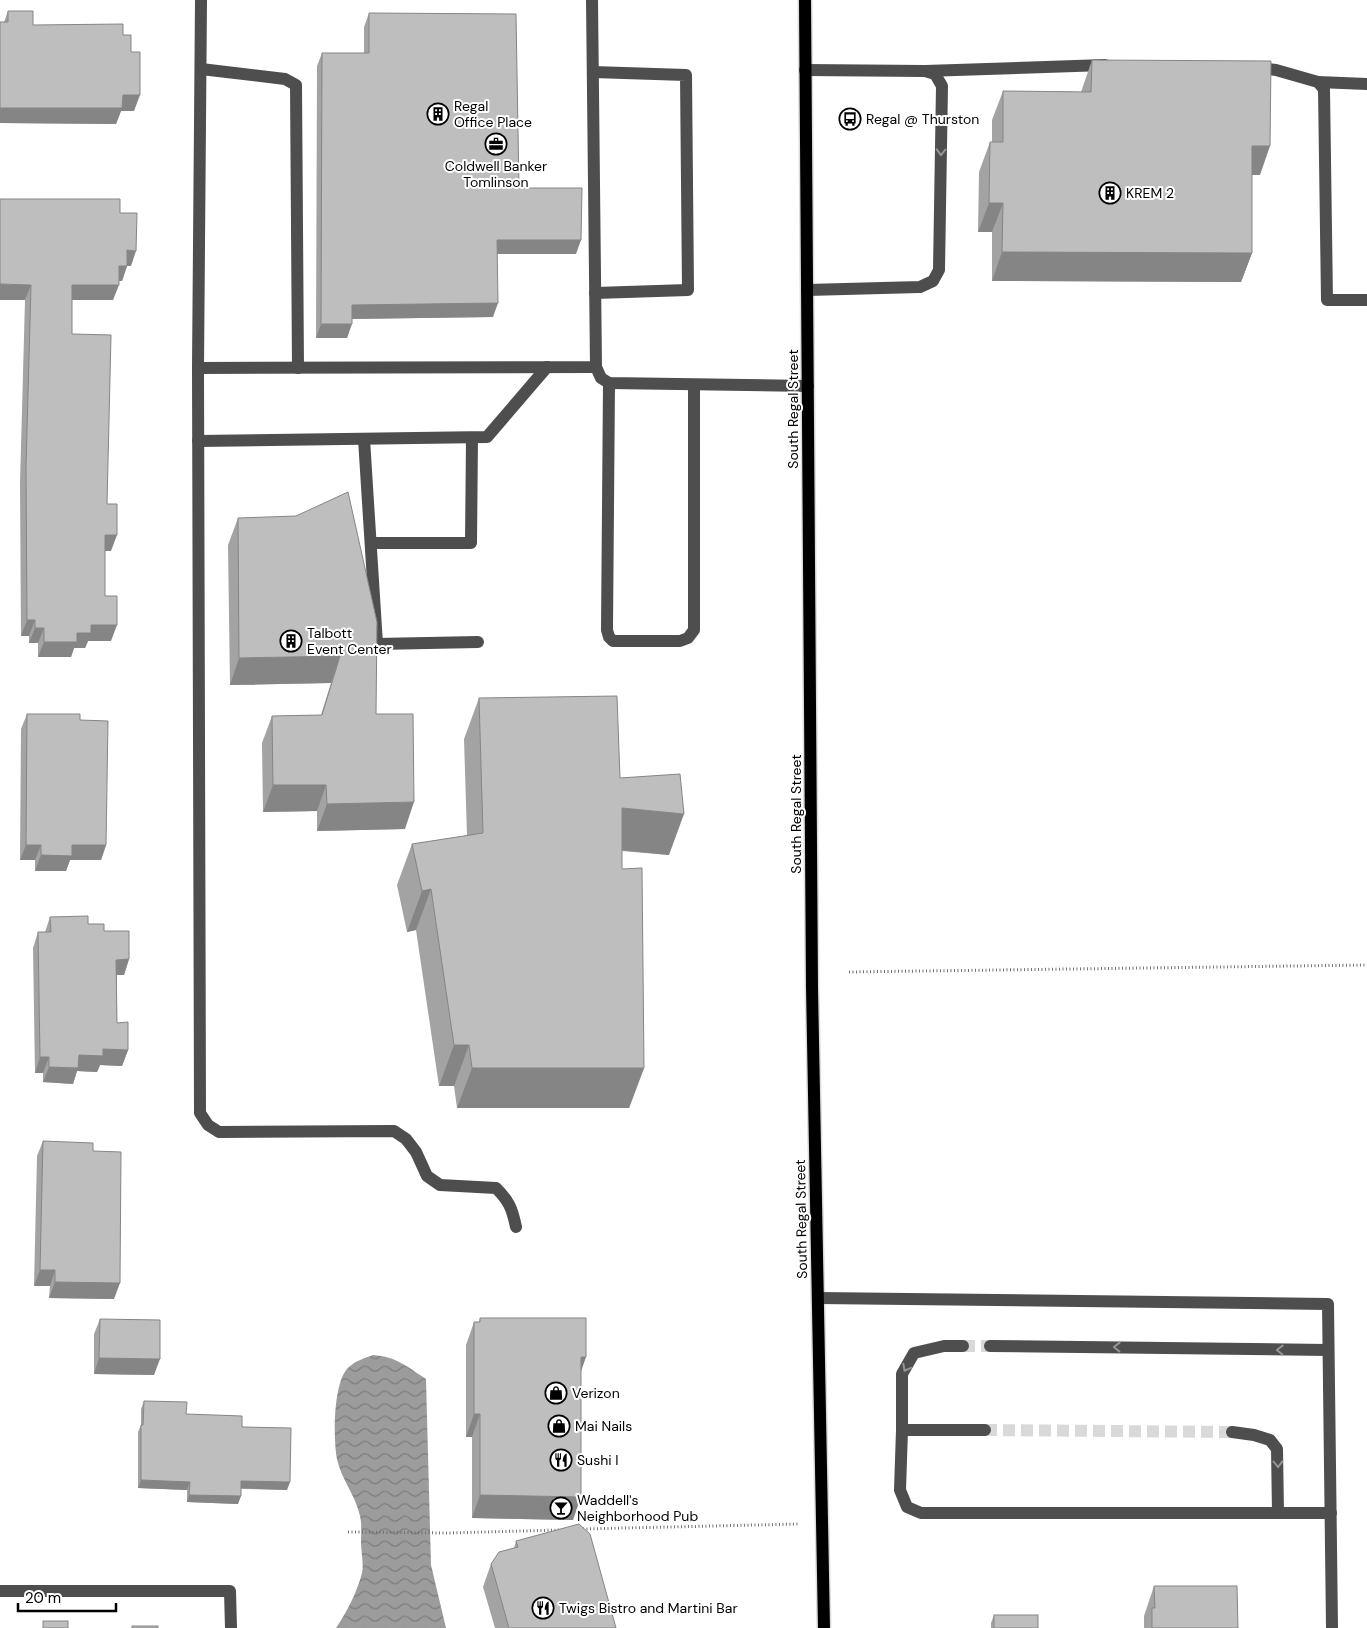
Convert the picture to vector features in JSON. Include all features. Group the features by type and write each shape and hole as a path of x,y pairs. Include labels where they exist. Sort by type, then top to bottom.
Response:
{"main road":[{"name":"South Regal Street","path":"805,0 812,987 824,1628"}],"street":[{"path":"201,0 198,368 200,1113 208,1125 219,1132 394,1131 406,1139 416,1152 428,1176 440,1185 496,1188 513,1210 516,1226"},
{"path":"592,0 596,367 601,378 609,383 808,386"},
{"path":"806,70 925,71 1120,64"},
{"path":"1242,65 1276,70 1318,82 1367,84"},
{"path":"201,69 285,79 296,85 298,368"},
{"path":"807,290 920,288 933,281 939,270 942,86 935,74 925,71"},
{"path":"593,72 686,75 688,290 596,293"},
{"path":"1318,82 1324,89 1327,300 1367,300"},
{"path":"198,441 486,437 547,367"},
{"path":"198,368 596,367"},
{"path":"609,383 607,630 609,637 613,641 680,641 688,638 694,630 694,385"},
{"path":"371,543 471,543 472,438"},
{"path":"364,439 377,644 478,642"},
{"path":"818,1298 1328,1304 1332,1628"},
{"path":"962,1346 944,1346 914,1353 902,1374 900,1490 908,1507 921,1513 1331,1513"},
{"path":"990,1346 1328,1350"},
{"path":"902,1430 985,1430"},
{"path":"1232,1432 1254,1435 1270,1440 1278,1449 1278,1513"},
{"path":"0,1591 230,1591 231,1628"}],"path":[{"path":"849,972 1367,965"},
{"path":"582,1529 822,1523"},
{"path":"348,1532 447,1533 563,1530"}],"water":[{"path":"373,1355 395,1360 426,1379 431,1565 446,1628 336,1628 348,1609 360,1580 363,1566 360,1516 337,1459 335,1425 337,1397 344,1374 349,1367 357,1361"}],"building":[{"path":"8,11 33,11 33,25 123,24 123,35 131,35 131,52 140,52 140,95 123,95 122,108 0,108 0,22 8,22"},
{"name":"Regal Office Place","path":"369,13 516,14 519,188 582,188 581,240 497,240 498,303 352,305 352,324 321,324 322,53 369,53"},
{"name":"KREM 2","path":"1092,60 1271,61 1270,146 1252,146 1252,253 1002,252 1003,203 989,203 990,142 1003,142 1003,91 1091,92"},
{"path":"0,199 120,199 120,213 137,213 136,251 127,250 127,266 119,266 119,285 72,285 72,334 111,335 107,504 117,504 117,535 105,535 105,596 117,596 117,625 91,625 91,633 77,633 77,642 44,642 44,628 35,628 35,620 27,620 26,467 31,285 0,284"},
{"path":"348,492 377,622 376,714 413,714 414,802 327,804 326,785 273,785 272,716 322,715 340,656 239,658 238,518 296,516"},
{"path":"617,696 620,778 680,774 684,814 622,808 622,869 642,868 644,1068 472,1068 469,1045 454,1045 431,889 422,891 412,844 483,833 479,698"},
{"path":"27,714 80,714 80,720 108,721 106,845 72,845 72,856 41,855 41,845 26,845"},
{"path":"88,916 88,924 104,924 104,931 129,931 129,959 116,960 117,1023 128,1022 128,1050 103,1049 103,1056 79,1055 78,1068 49,1067 49,1057 40,1057 38,932 51,932 50,917"},
{"path":"43,1141 93,1143 93,1151 121,1152 120,1283 55,1282 55,1270 40,1270"},
{"path":"480,1318 586,1318 586,1357 581,1357 581,1497 480,1495 480,1414 474,1414 474,1322 480,1322"},
{"path":"100,1319 160,1320 160,1359 99,1358"},
{"path":"144,1401 187,1402 186,1414 242,1416 242,1427 291,1428 290,1482 241,1481 241,1496 189,1495 190,1482 141,1480 141,1425 143,1425"},
{"name":"Twigs Bistro and Martini Bar","path":"579,1524 590,1534 616,1628 509,1628 491,1564 499,1552 518,1547 516,1541"},
{"path":"1154,1586 1237,1586 1238,1628 1152,1628 1152,1608 1155,1608"},
{"path":"994,1615 1038,1615 1038,1628 994,1628"},
{"path":"43,1621 68,1621 68,1628 43,1628"},
{"path":"132,1626 158,1626 158,1628 132,1628"}],"tunnel":[{"path":"963,1346 990,1346"},
{"path":"985,1430 1232,1432"}],"place":[{"name":"Regal Office Place","path":"438,114"},
{"name":"Regal @ Thurston","path":"850,119"},
{"name":"Coldwell Banker Tomlinson","path":"496,144"},
{"name":"KREM 2","path":"1110,193"},
{"name":"Talbott Event Center","path":"291,641"},
{"name":"Verizon","path":"556,1393"},
{"name":"Mai Nails","path":"559,1426"},
{"name":"Sushi I","path":"561,1460"},
{"name":"Waddell's Neighborhood Pub","path":"561,1508"},
{"name":"Twigs Bistro and Martini Bar","path":"543,1608"}]}
